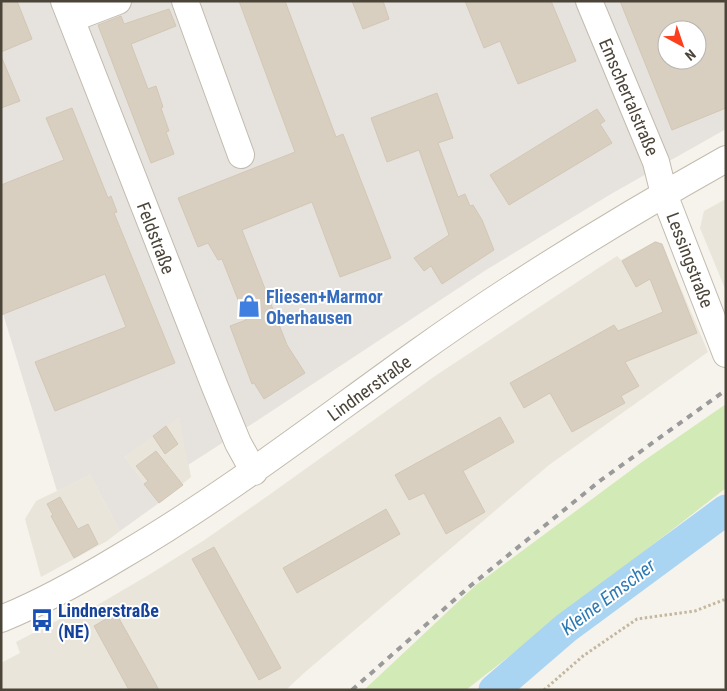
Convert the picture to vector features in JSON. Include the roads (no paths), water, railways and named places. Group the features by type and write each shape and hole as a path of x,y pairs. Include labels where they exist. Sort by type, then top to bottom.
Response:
{"street":[{"path":"68,10 118,1"},
{"path":"185,1 241,155"},
{"name":"Emschertalstraße","path":"589,1 656,162 664,194"},
{"name":"Feldstraße","path":"68,10 215,387 238,443 254,472"},
{"name":"Lindnerstraße","path":"5,619 64,590 143,544 254,472 415,354 480,310 594,236 726,159"},
{"name":"Lessingstraße","path":"664,194 726,354"}],"waterway":[{"name":"Kleine Emscher","path":"494,690 566,628 726,510"}],"railway":[{"path":"352,690 469,587 601,480 726,390"}],"place":[{"name":"Fliesen+Marmor Oberhausen","path":"249,306"},
{"name":"Lindnerstraße (NE)","path":"42,620"}]}
